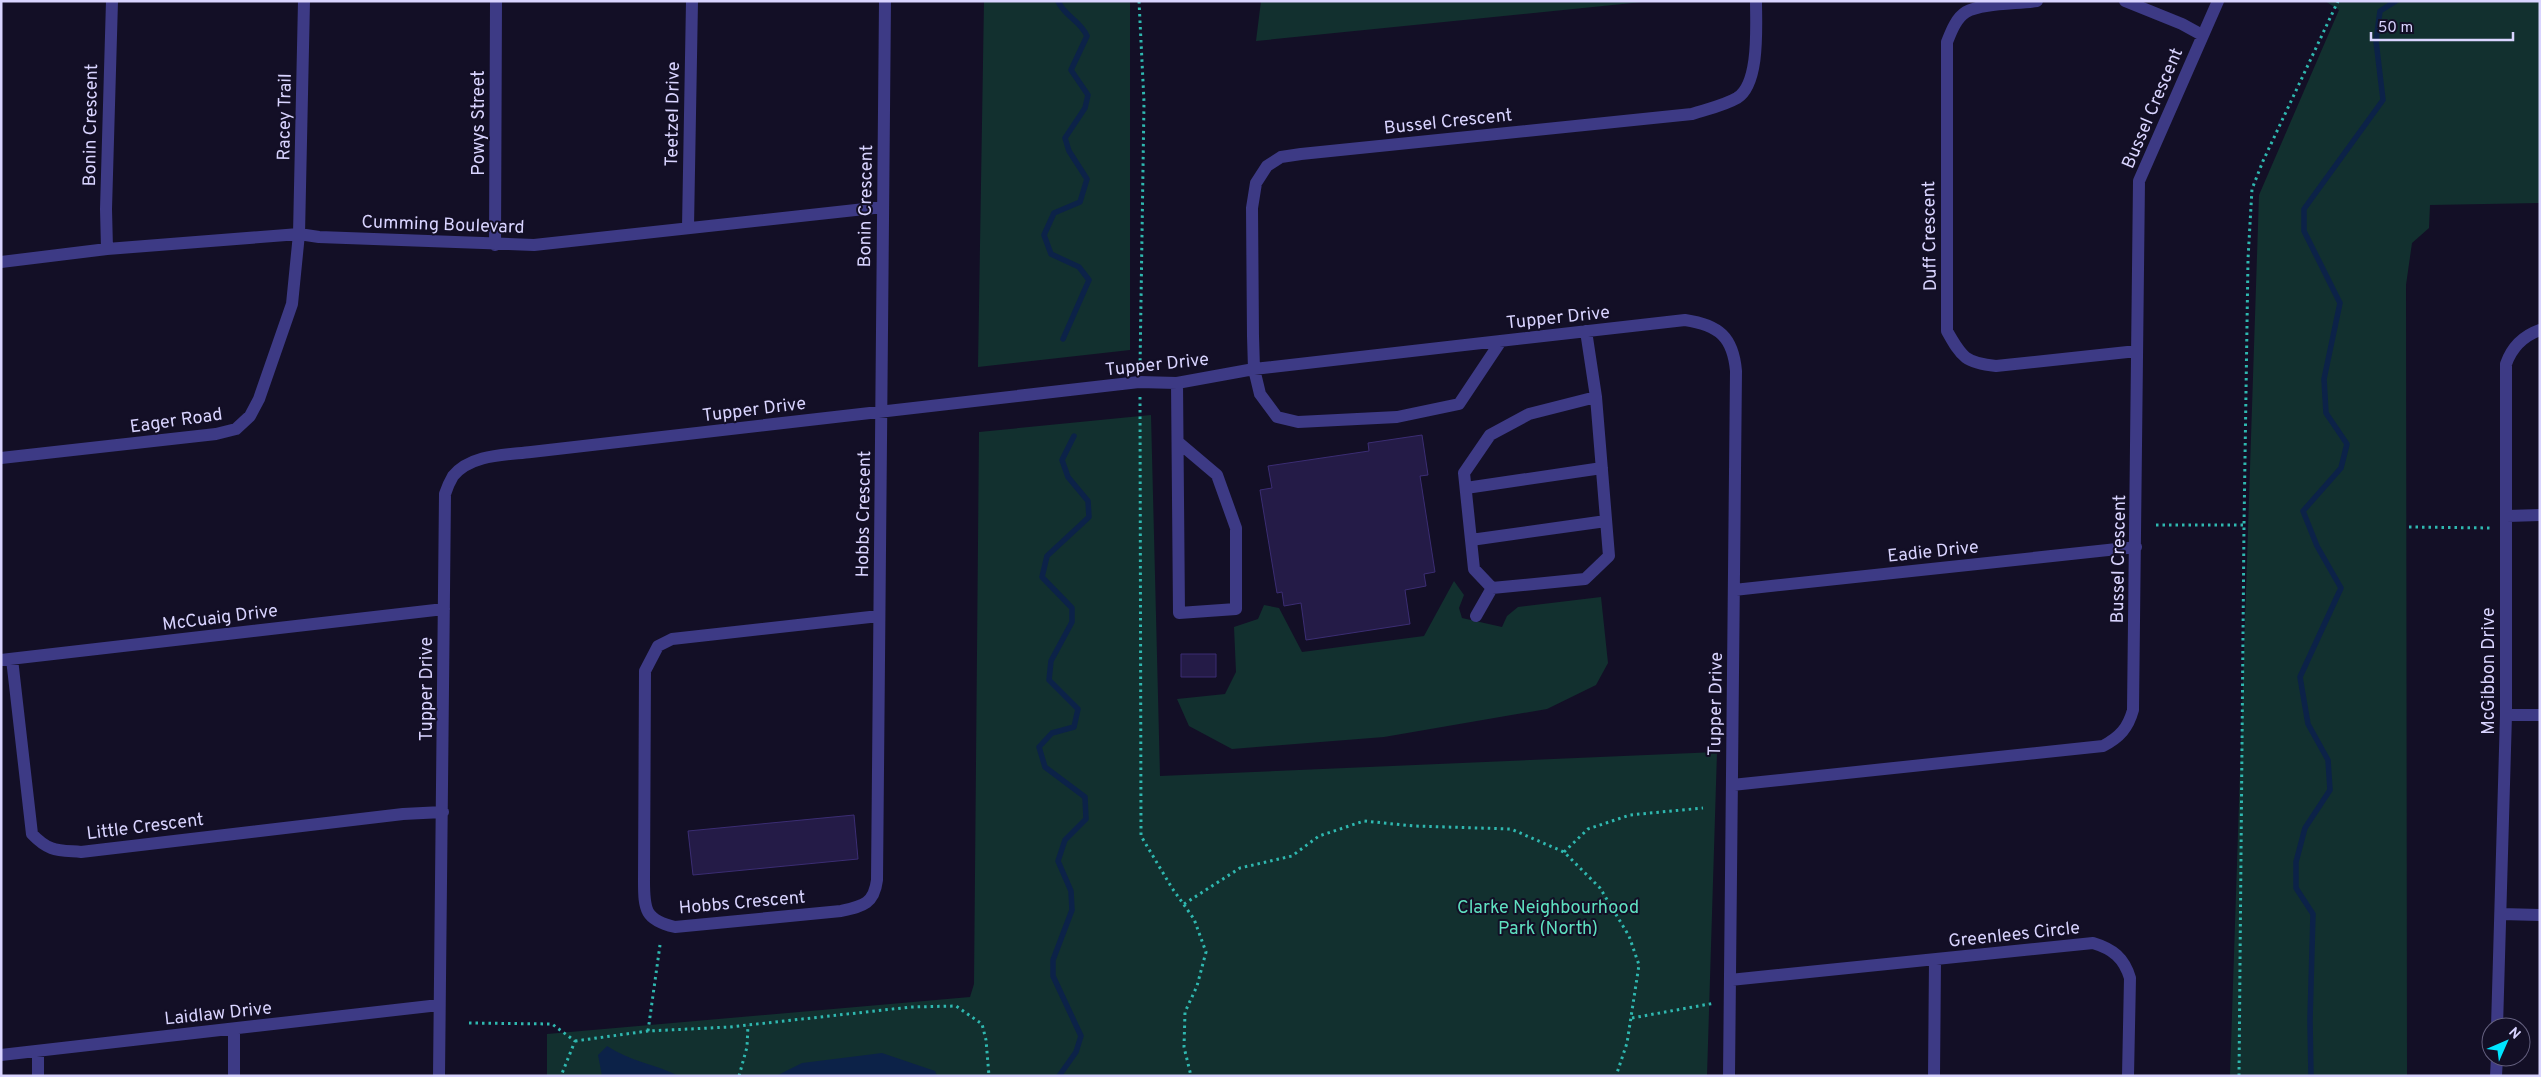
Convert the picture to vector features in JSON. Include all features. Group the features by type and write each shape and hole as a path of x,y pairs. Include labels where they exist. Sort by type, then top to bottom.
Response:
{"street":[{"name":"Bonin Crescent","path":"107,249 106,209 112,1"},
{"name":"Racey Trail","path":"299,234 304,1"},
{"name":"Powys Street","path":"495,245 496,1"},
{"name":"Teetzel Drive","path":"688,228 692,1"},
{"name":"Bonin Crescent","path":"882,411 885,1"},
{"name":"Bussel Crescent","path":"1501,340 1460,404 1397,417 1298,422 1277,417 1260,394 1254,369 1252,208 1256,182 1267,166 1281,157 1692,114 1720,106 1739,97 1753,75 1756,1"},
{"name":"Duff Crescent","path":"2037,1 1976,9 1965,13 1956,23 1946,42 1948,331 1958,351 1974,364 1996,366 2137,351"},
{"path":"2125,1 2182,24 2202,35"},
{"name":"Bussel Crescent","path":"1732,785 2103,746 2117,739 2129,724 2133,710 2139,181 2218,1"},
{"name":"Cumming Boulevard","path":"1,262 107,249 299,234 319,237 534,245 883,206"},
{"name":"Eager Road","path":"1,458 206,435 236,429 250,416 260,399 292,304 299,234"},
{"name":"Tupper Drive","path":"438,1076 443,812 445,494 454,476 470,464 497,456 1139,382 1177,383 1254,369 1685,320 1703,323 1718,330 1729,341 1734,354 1736,371 1729,1076"},
{"name":"McGibbon Drive","path":"2498,1017 2506,715 2506,364 2519,342 2540,330"},
{"path":"1492,588 1585,579 1610,556 1596,397 1586,331"},
{"path":"1177,383 1179,613 1236,609 1236,528 1217,475 1178,442"},
{"path":"1492,588 1474,569 1464,473 1490,435 1529,414 1596,397"},
{"name":"Hobbs Crescent","path":"879,616 672,639 658,646 646,671 644,906 651,918 675,927 842,911 862,907 875,895 877,880 882,411"},
{"path":"1466,488 1602,468"},
{"path":"2507,522 2540,515"},
{"path":"1471,540 1606,521"},
{"name":"Eadie Drive","path":"1734,590 2136,546"},
{"path":"1476,616 1492,588"},
{"name":"McCuaig Drive","path":"7,659 444,609"},
{"name":"Little Crescent","path":"7,659 32,834 43,846 54,850 81,852 403,814 443,812"},
{"path":"2506,715 2540,715"},
{"path":"2501,914 2540,915"},
{"name":"Greenlees Circle","path":"1730,980 2093,943 2110,948 2126,965 2130,978 2128,1076"},
{"name":"Greenlees Circle","path":"1934,1076 1935,960"},
{"name":"Laidlaw Drive","path":"1,1055 439,1005"},
{"path":"234,1029 234,1076"},
{"path":"38,1051 38,1076"}],"path":[{"path":"1139,1 1144,102 1139,382 1141,411 1141,836 1194,919 1206,952 1197,986 1186,1012 1184,1047 1191,1076"},
{"path":"2239,1076 2244,526 2248,259 2252,189 2263,160 2338,1"},
{"path":"2409,527 2507,522"},
{"path":"2156,525 2244,526"},
{"path":"1564,852 1588,829 1630,815 1703,808"},
{"path":"1184,904 1240,868 1292,856 1319,836 1364,821 1414,826 1511,828 1564,852 1600,888 1629,936 1640,965 1627,1043 1616,1076"},
{"path":"648,1030 660,946"},
{"path":"1632,1018 1730,1000"},
{"path":"469,1023 552,1024 575,1041 648,1030 748,1025 911,1007 956,1006 982,1024 986,1040 989,1076"},
{"path":"740,1076 747,1047 748,1025"},
{"path":"561,1076 575,1041"}],"green space":[{"path":"984,1 1130,1 1130,350 978,367"},
{"path":"1261,1 1652,1 1256,41"},
{"path":"2325,1 2540,1 2540,203 2430,205 2429,228 2412,243 2406,285 2407,1076 2230,1076 2259,195 2339,10"},
{"name":"Clarke Neighbourhood Park (North)","path":"1151,415 1160,776 1717,752 1707,1076 547,1076 547,1034 970,997 974,984 979,432"},
{"path":"1454,581 1464,595 1459,608 1462,618 1502,627 1507,616 1518,607 1601,597 1608,663 1596,685 1547,709 1384,737 1232,749 1189,726 1177,699 1225,694 1236,672 1234,627 1258,619 1264,605 1279,608 1302,652 1424,636"}],"water":[{"path":"607,1046 624,1055 679,1076 602,1076 598,1055"},
{"path":"882,1053 935,1071 937,1076 776,1076 802,1063"}],"building":[{"path":"1422,435 1428,475 1420,476 1435,572 1424,574 1426,586 1405,590 1410,624 1306,640 1301,603 1284,606 1282,592 1277,593 1260,490 1272,488 1268,466 1369,451 1368,443"},
{"path":"1181,654 1216,654 1216,677 1181,677"},
{"path":"854,815 858,859 693,875 688,831"}],"waterway":[{"path":"1058,1 1060,6 1081,26 1087,36 1071,70 1088,95 1085,108 1065,138 1069,151 1087,179 1080,202 1054,213 1044,235 1051,254 1079,267 1089,280 1063,339"},
{"path":"2311,1076 2310,1020 2313,914 2296,888 2296,862 2305,828 2330,790 2328,760 2308,724 2300,677 2341,588 2317,546 2303,511 2341,468 2347,444 2326,413 2324,379 2340,303 2304,231 2304,209 2383,100 2376,41 2380,11 2396,1"},
{"path":"1059,1076 1076,1052 1081,1036 1053,976 1053,960 1072,910 1071,891 1058,861 1065,840 1086,819 1085,797 1045,767 1039,747 1052,733 1074,727 1078,709 1049,680 1051,661 1072,622 1072,608 1042,577 1047,556 1089,517 1088,501 1068,477 1062,460 1074,436"}]}
